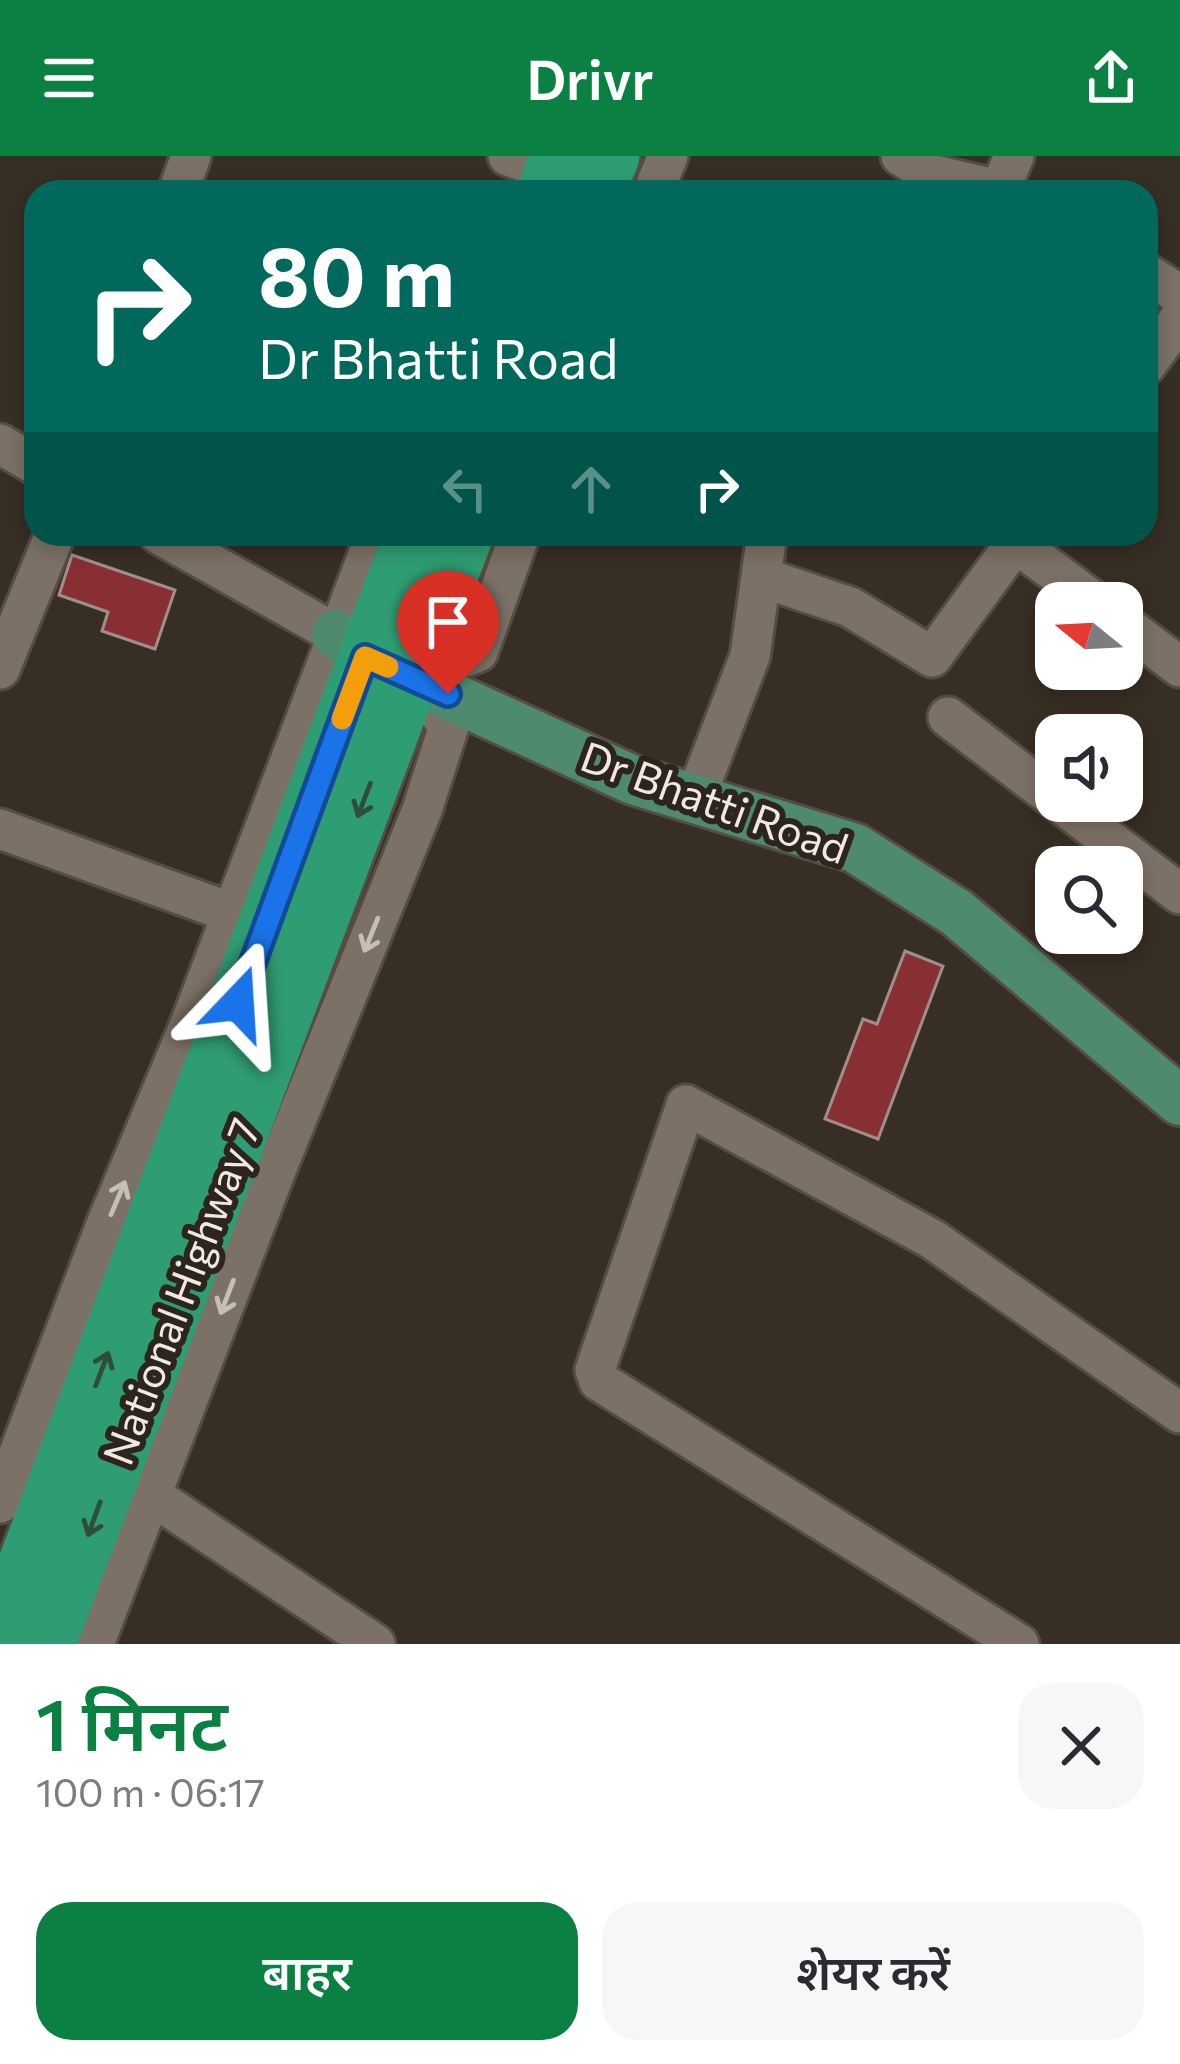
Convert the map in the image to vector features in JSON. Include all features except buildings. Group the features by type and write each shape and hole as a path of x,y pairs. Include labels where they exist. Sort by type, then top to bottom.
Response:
{"highway":[{"path":"540,172 611,156"},
{"path":"0,1635 408,546"},
{"name":"National Highway 7","path":"47,1644 370,656 456,546"}],"main road":[{"name":"Dr Bhatti Road","path":"370,656 633,780 855,848 957,913 1180,1101"}],"street":[{"path":"908,171 1007,179"},
{"path":"1158,348 1180,318"},
{"path":"0,669 50,546"},
{"path":"94,1644 284,1149 422,810 448,726 370,656 180,546"},
{"path":"0,1503 232,913 370,656 375,546"},
{"path":"370,656 478,652 516,546"},
{"path":"695,799 750,656 765,546"},
{"path":"761,577 850,607 932,657 1013,546"},
{"path":"1028,546 1071,582"},
{"path":"1143,639 1180,667"},
{"path":"947,717 1180,895"},
{"path":"0,829 232,913"},
{"path":"1018,1644 599,1381 595,1370 686,1106 932,1239 1180,1413"},
{"path":"152,1496 375,1644"}],"slow traffic":[{"path":"342,719 365,657 388,667"}],"route":[{"path":"238,1003 365,657 448,694"}]}
